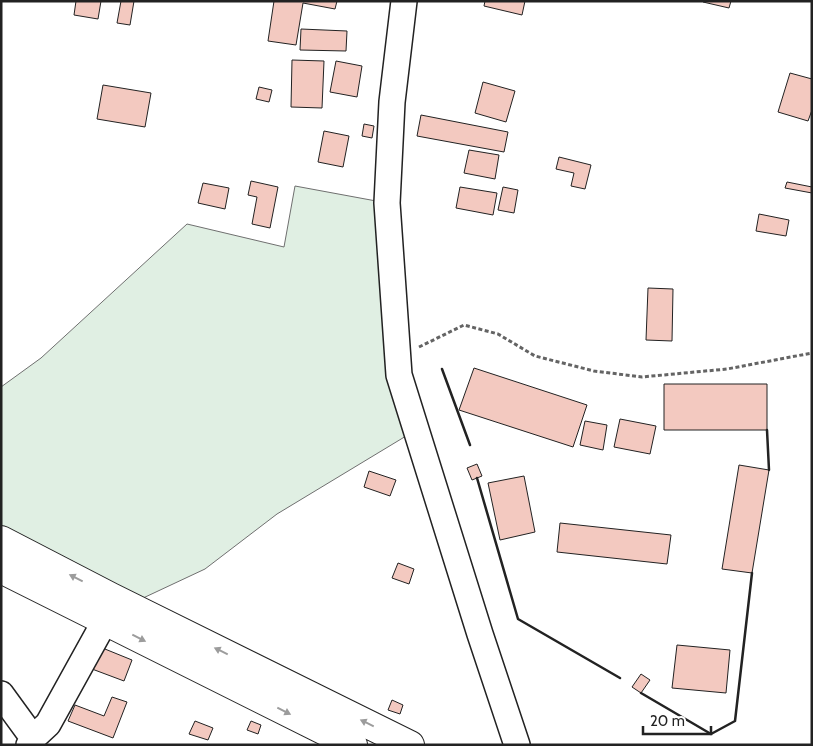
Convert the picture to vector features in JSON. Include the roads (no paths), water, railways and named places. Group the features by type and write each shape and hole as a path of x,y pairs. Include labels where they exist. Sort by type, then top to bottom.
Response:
{"main road":[{"path":"1,540 111,597 410,745"},
{"path":"1,569 353,745"}],"street":[{"path":"404,1 392,102 387,203 398,375 517,745"},
{"path":"1,694 31,741 48,724 105,621"}]}
